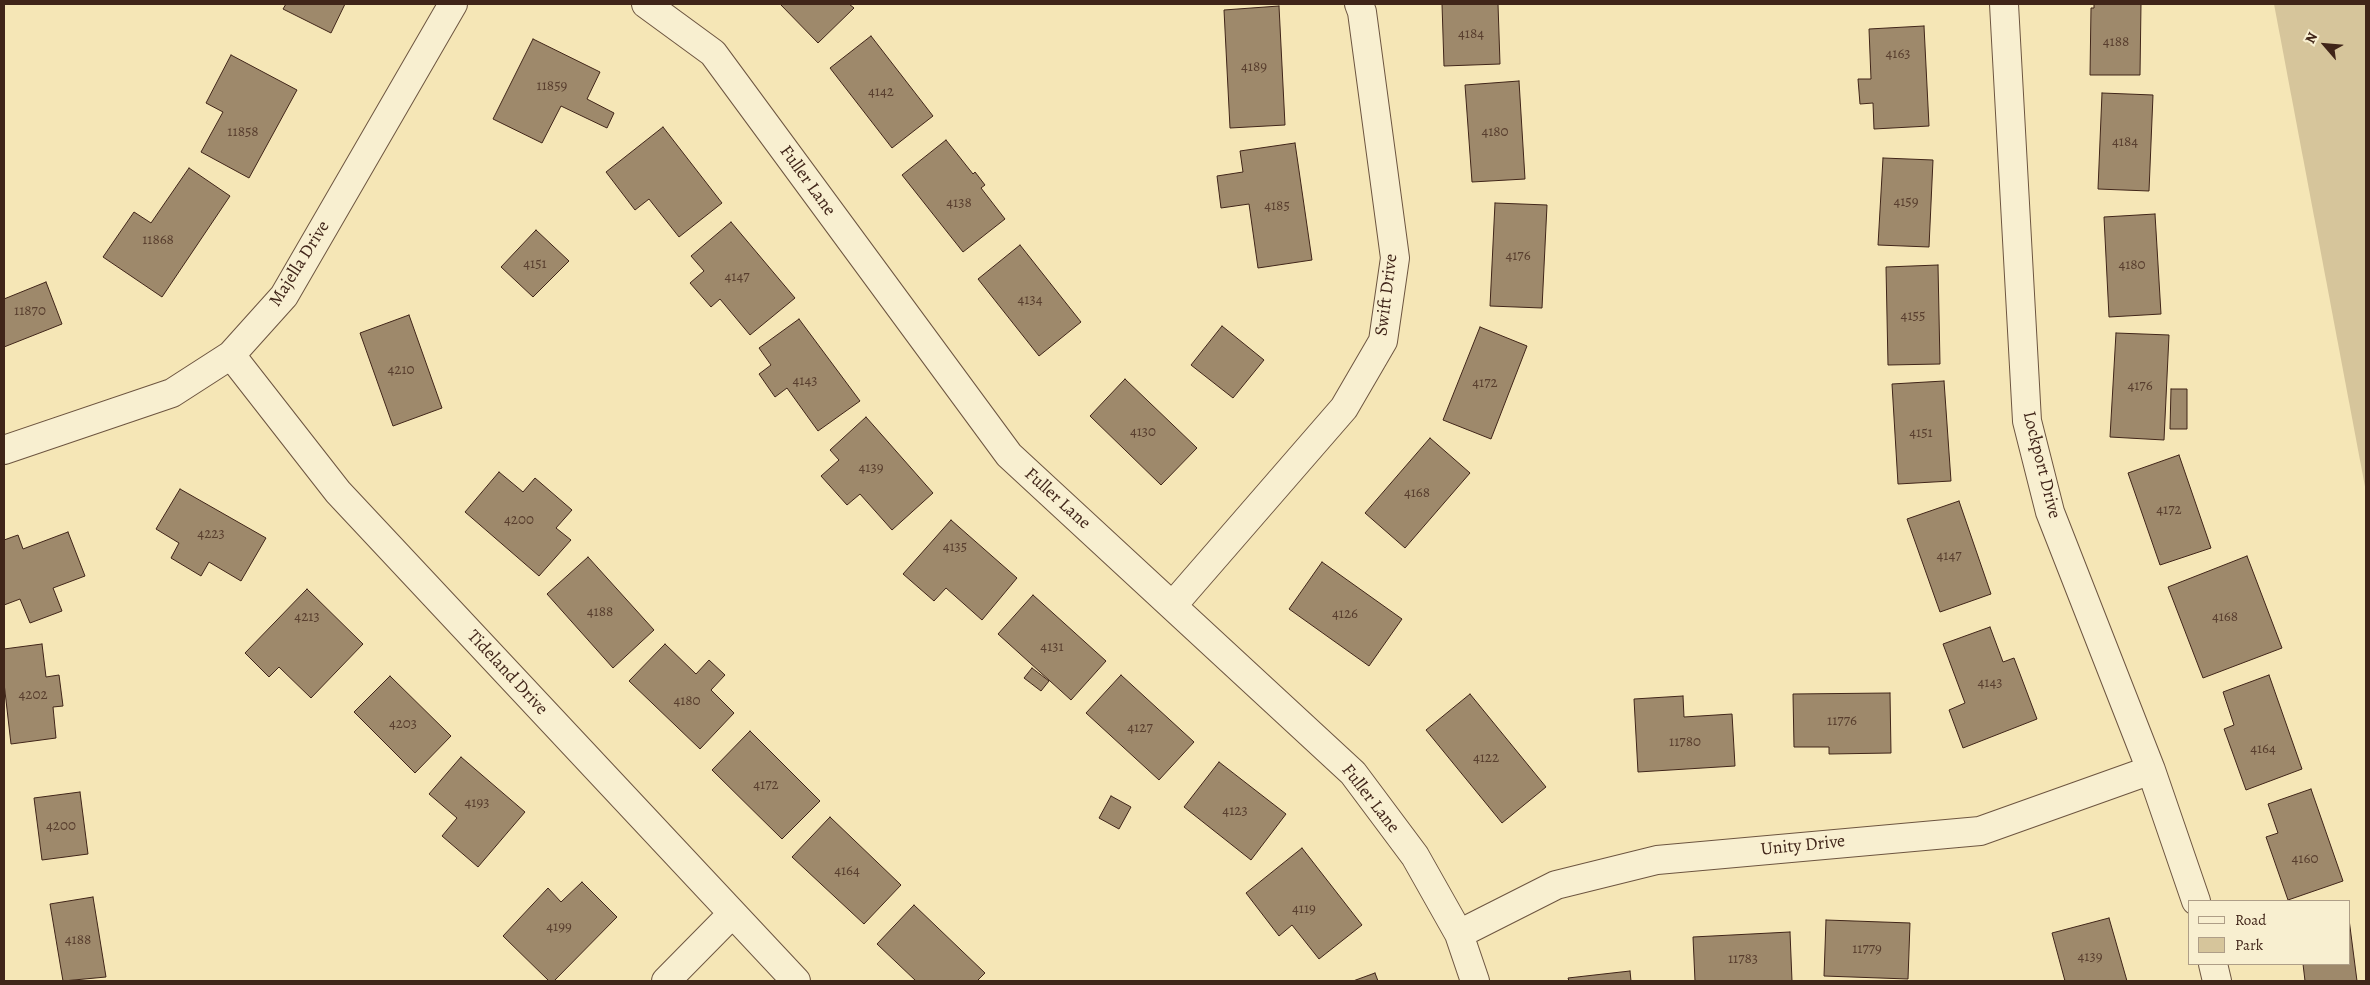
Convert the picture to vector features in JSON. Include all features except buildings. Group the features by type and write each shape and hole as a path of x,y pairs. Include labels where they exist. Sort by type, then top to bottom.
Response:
{"street":[{"name":"Majella Drive","path":"4,450 172,392 231,355 284,296 453,4"},
{"name":"Fuller Lane","path":"646,4 714,53 1009,455 1174,605 1353,773 1414,856 1459,934 1475,981"},
{"name":"Swift Drive","path":"1174,605 1344,408 1383,341 1395,258 1362,12 1359,4"},
{"name":"Lockport Drive","path":"2004,4 2027,421 2050,512 2151,770 2196,900"},
{"name":"Tideland Drive","path":"231,355 338,492 796,981"},
{"name":"Unity Drive","path":"1459,934 1556,885 1657,860 1980,831 2151,770"},
{"path":"666,981 732,914"},
{"path":"2213,965 2217,981"}],"green space":[{"path":"2274,4 2366,4 2366,492"}]}
